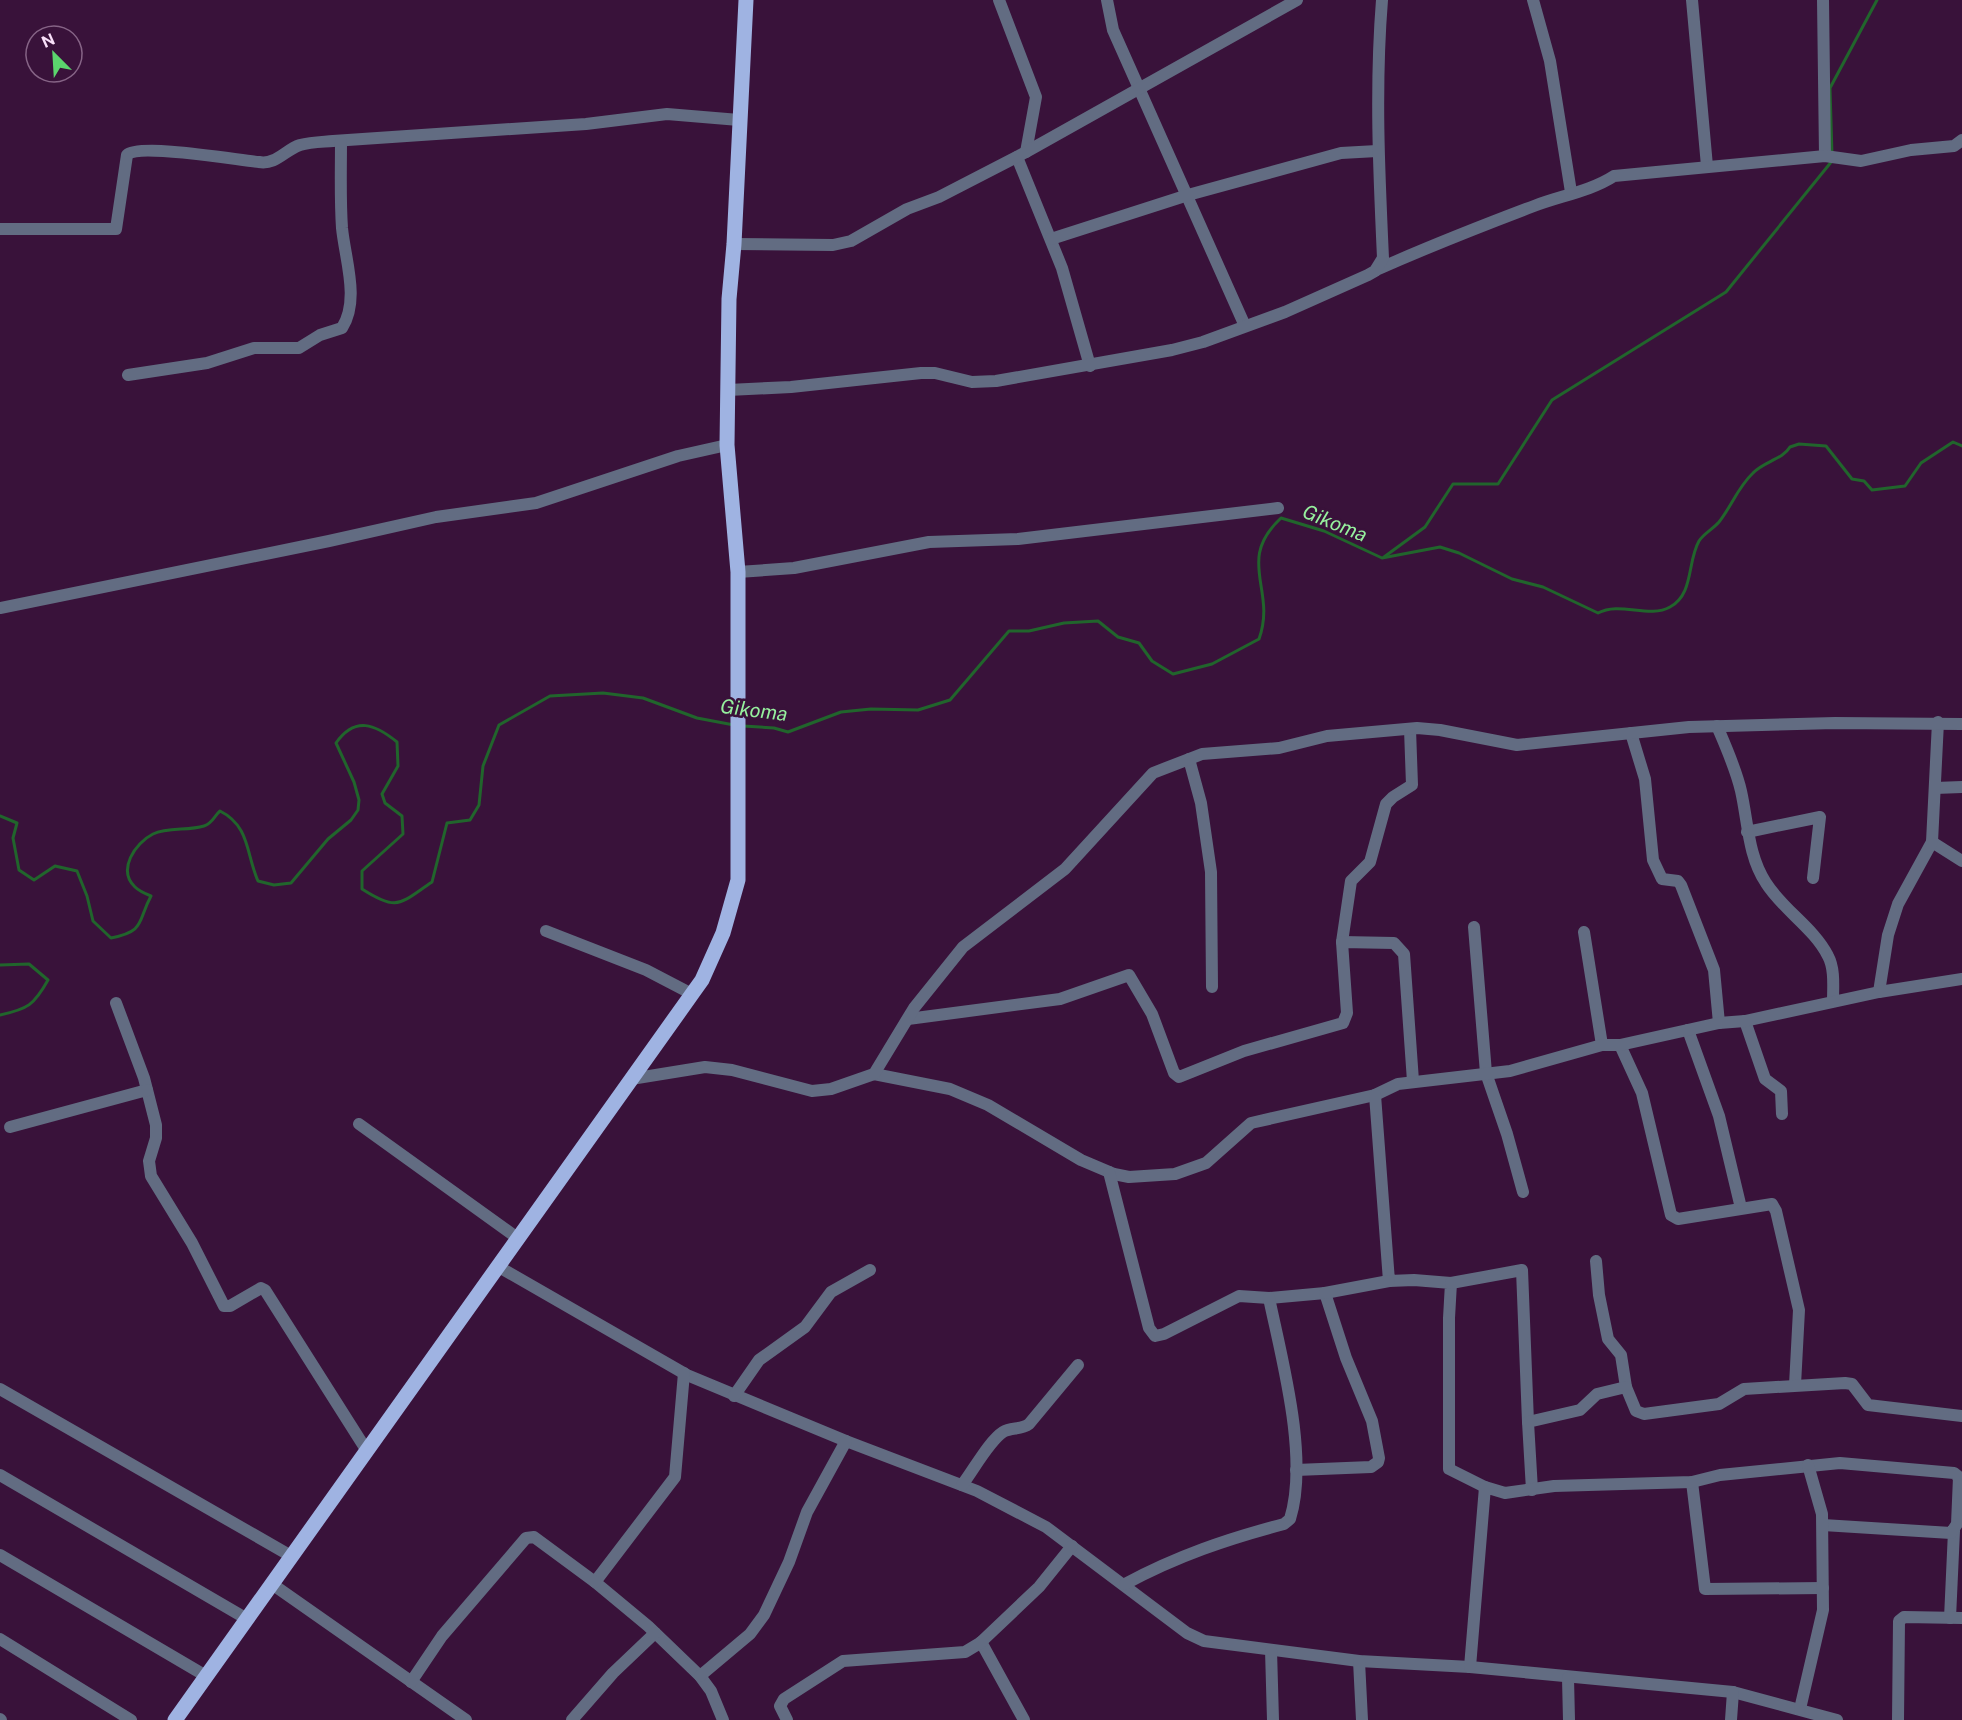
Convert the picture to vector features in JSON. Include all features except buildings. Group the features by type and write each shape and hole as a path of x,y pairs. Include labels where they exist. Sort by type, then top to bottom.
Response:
{"main road":[{"path":"175,1720 702,980 723,933 738,880 738,572 727,446 729,299 734,244 746,0"}],"street":[{"path":"999,0 1036,97 1022,155 1051,239 1090,366"},
{"path":"1107,0 1113,30 1245,327"},
{"path":"734,244 842,244 908,209 939,197 1022,155 1140,87 1273,5 1297,0"},
{"path":"1375,271 1383,258 1377,151 1376,72 1382,0"},
{"path":"1533,0 1550,60 1571,192"},
{"path":"1692,0 1707,166"},
{"path":"1823,0 1825,156"},
{"path":"0,229 116,229 124,166 127,155 134,150 262,163 277,159 300,145 340,141 586,124 668,114 739,120"},
{"path":"728,390 790,387 921,373 935,373 972,382 996,381 1090,366 1179,348 1285,312 1375,271 1571,192 1599,186 1614,176 1825,156 1861,161 1911,150 1954,146 1962,140"},
{"path":"128,375 207,363 254,348 299,348 320,335 342,328 350,301 342,229 340,141"},
{"path":"1051,239 1188,195 1341,153 1377,151"},
{"path":"0,608 317,544 446,515 536,503 678,456 727,446"},
{"path":"738,572 794,568 929,542 1018,539 1278,508"},
{"path":"874,1074 908,1019 963,947 1065,869 1153,773 1189,759 1215,752 1279,748 1327,736 1410,729 1440,730 1517,745 1717,726 1938,722 1962,724"},
{"path":"1880,992 1888,935 1898,904 1932,842 1938,722"},
{"path":"1717,726 1741,790 1747,832 1764,882 1829,956 1832,967 1833,1002"},
{"path":"908,1019 1060,999 1129,975 1152,1014 1174,1073 1179,1077 1244,1051 1342,1023 1347,1013 1342,942 1352,880 1370,862 1386,804 1392,797 1409,788 1413,781 1410,729"},
{"path":"1631,733 1645,779 1653,860 1662,879 1678,881 1681,885 1714,970 1719,1023"},
{"path":"1189,759 1201,803 1211,872 1212,987"},
{"path":"1935,788 1962,787"},
{"path":"1747,832 1820,817 1813,878"},
{"path":"1932,842 1962,861"},
{"path":"1474,927 1486,1073 1507,1134 1523,1192"},
{"path":"546,931 646,970 692,994"},
{"path":"1584,932 1602,1045"},
{"path":"1342,942 1394,943 1401,948 1413,1082"},
{"path":"631,1079 705,1067 732,1071 812,1091 831,1089 874,1074 950,1089 988,1105 1081,1160 1109,1172 1129,1177 1175,1174 1193,1169 1206,1162 1251,1123 1376,1095 1398,1084 1510,1071 1602,1045 1620,1045 1719,1023 1745,1021 1880,992 1962,979"},
{"path":"116,1003 147,1090 156,1132 148,1161 151,1176 192,1242 224,1306 230,1306 261,1288 265,1290 367,1451"},
{"path":"1745,1021 1765,1078 1781,1091 1782,1114"},
{"path":"1689,1030 1719,1116 1741,1208"},
{"path":"1620,1045 1639,1081 1671,1215 1678,1219 1772,1204 1776,1211 1799,1310 1795,1385"},
{"path":"10,1127 147,1090"},
{"path":"1376,1095 1389,1281"},
{"path":"359,1124 519,1239"},
{"path":"1109,1172 1152,1333 1164,1334 1239,1296 1269,1298 1325,1293 1389,1281 1414,1280 1451,1284 1522,1270 1532,1490"},
{"path":"1596,1261 1599,1295 1608,1340 1621,1355 1626,1387 1636,1411 1644,1414 1719,1404 1744,1389 1845,1383 1852,1384 1868,1405 1962,1416"},
{"path":"499,1267 684,1373 846,1441 962,1485 1046,1527 1125,1584 1187,1633 1203,1641 1359,1661 1470,1667 1733,1692 1837,1720"},
{"path":"734,1395 759,1360 806,1327 831,1292 870,1270"},
{"path":"1451,1284 1449,1469 1485,1487 1505,1492 1554,1486 1692,1482 1720,1475 1808,1465 1856,1463 1954,1473 1960,1483 1954,1531 1956,1618 1904,1617 1899,1621 1898,1720"},
{"path":"1296,1470 1371,1467 1379,1458 1372,1421 1346,1358 1325,1293"},
{"path":"1125,1584 1168,1561 1287,1522 1291,1513 1297,1460 1285,1379 1269,1298"},
{"path":"962,1485 999,1436 1009,1429 1023,1428 1029,1424 1078,1365"},
{"path":"595,1582 675,1477 684,1373"},
{"path":"1528,1422 1580,1410 1597,1394 1626,1387"},
{"path":"0,1389 291,1557"},
{"path":"700,1676 756,1628 789,1562 811,1504 846,1441"},
{"path":"1800,1709 1820,1625 1822,1588 1823,1525 1808,1465"},
{"path":"0,1475 247,1618"},
{"path":"1692,1482 1705,1588 1822,1588"},
{"path":"1470,1667 1485,1487"},
{"path":"1823,1525 1942,1534 1954,1531"},
{"path":"411,1682 442,1636 526,1538 534,1537 595,1582 655,1633 700,1676 711,1691 723,1720"},
{"path":"787,1720 780,1706 784,1699 843,1661 956,1654 981,1642 1039,1587 1072,1546"},
{"path":"0,1555 206,1676"},
{"path":"272,1584 466,1720"},
{"path":"572,1720 613,1673 655,1633"},
{"path":"0,1639 131,1720"},
{"path":"981,1642 1024,1720"},
{"path":"1271,1650 1273,1720"},
{"path":"1359,1661 1362,1720"},
{"path":"1568,1678 1569,1720"},
{"path":"1731,1720 1733,1692"}],"waterway":[{"path":"1832,155 1830,88 1877,0"},
{"path":"1384,557 1425,527 1453,484 1498,484 1552,400 1726,292 1832,161"},
{"name":"Gikoma","path":"743,726 774,728 788,732 841,712 871,709 918,710 950,700 1009,631 1029,631 1064,623 1098,621 1118,637 1139,643 1152,661 1173,674 1212,664 1259,639 1264,605 1259,562 1261,548 1268,533 1281,518 1324,531 1382,558 1440,547 1459,553 1512,579 1543,587 1598,613 1616,609 1662,610 1678,601 1683,594 1699,541 1719,522 1743,484 1757,469 1783,455 1790,447 1799,444 1826,446 1852,479 1864,481 1872,490 1905,486 1921,463 1953,442 1962,446"},
{"name":"Gikoma","path":"0,816 17,823 13,838 19,870 34,880 55,866 77,871 87,896 93,921 111,938 130,932 139,924 151,896 135,887 128,873 130,858 140,844 146,838 159,832 207,825 220,811 230,817 242,833 258,881 274,885 291,883 328,839 351,820 358,810 359,800 354,782 336,743 343,734 358,726 373,727 397,742 398,766 382,794 385,803 402,816 403,834 362,871 362,889 391,903 405,900 432,882 447,823 470,820 479,805 483,766 499,725 550,696 603,693 643,698 697,718 734,725"},
{"name":"Gikoma","path":"0,965 29,964 48,980 39,995 29,1005 0,1015"}]}
